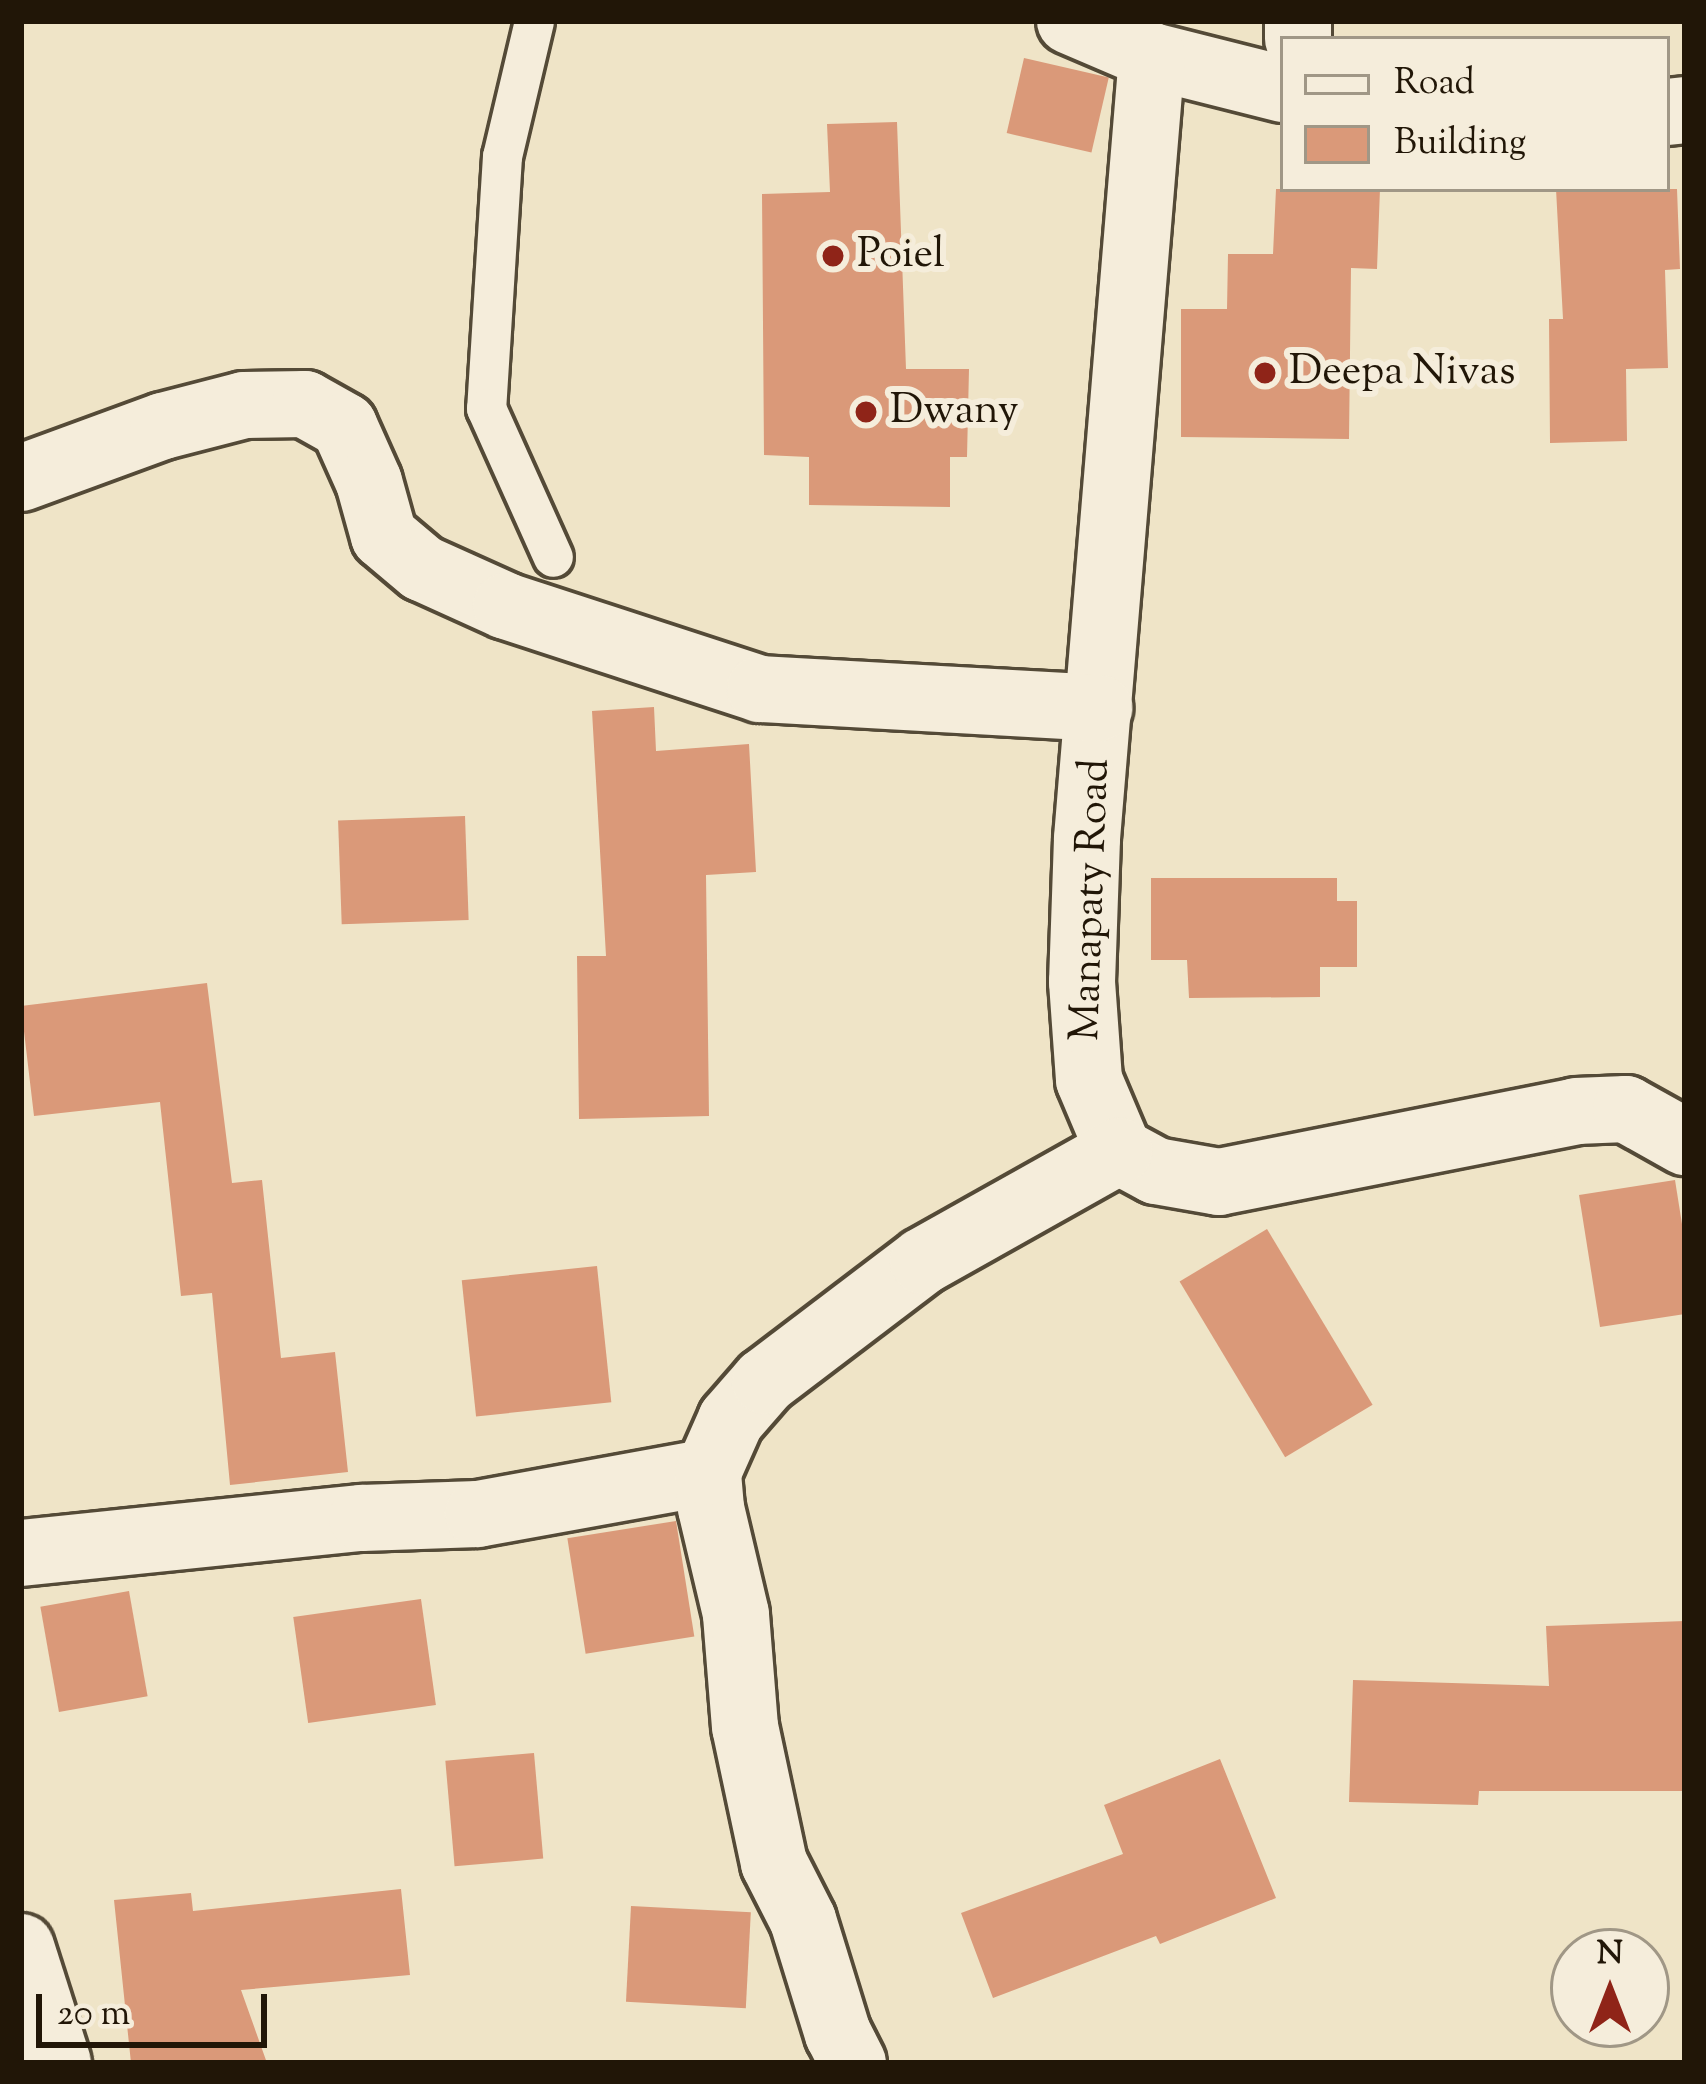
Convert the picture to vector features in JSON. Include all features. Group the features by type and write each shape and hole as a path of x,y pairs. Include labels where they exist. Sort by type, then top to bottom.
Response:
{"street":[{"path":"1070,21 1152,56 1280,88"},
{"name":"Manapaty Road","path":"1119,1151 1089,1080 1082,982 1099,708 1152,56"},
{"path":"21,478 163,426 244,405 305,404 344,426 369,482 384,536 422,568 506,606 760,689 1099,708"},
{"path":"853,2063 838,2034 803,1920 774,1863 745,1727 736,1614 711,1508 708,1472 731,1420 765,1381 923,1261 1119,1151 1156,1172 1219,1182 1576,1111 1626,1108 1685,1142"},
{"path":"21,1553 362,1518 478,1514 708,1472"},
{"path":"21,1947 58,2063"}],"lane":[{"path":"534,21 502,156 486,408 553,557"}],"building":[{"path":"1024,58 1109,78 1091,153 1007,133"},
{"path":"897,122 906,369 969,369 967,457 950,457 950,507 809,505 809,457 764,455 762,194 830,192 827,124"},
{"name":"Deepa Nivas","path":"1276,189 1380,192 1377,269 1351,268 1349,439 1181,437 1181,309 1227,309 1228,254 1273,254"},
{"path":"1677,189 1680,269 1665,270 1668,368 1626,369 1627,441 1550,443 1549,319 1563,319 1556,192"},
{"path":"654,707 656,751 749,744 756,872 706,875 709,1116 579,1119 577,956 606,956 592,711"},
{"path":"465,816 469,920 342,924 338,820"},
{"path":"1151,878 1337,878 1337,901 1357,901 1357,967 1320,967 1320,997 1189,998 1187,960 1151,960"},
{"path":"207,983 232,1183 262,1180 281,1358 335,1352 348,1472 230,1485 212,1293 181,1296 160,1102 34,1116 21,1006"},
{"path":"1675,1180 1685,1243 1685,1314 1600,1327 1579,1195"},
{"path":"1267,1229 1373,1405 1285,1457 1180,1282"},
{"path":"597,1266 611,1402 476,1416 462,1280"},
{"path":"676,1521 694,1637 586,1654 567,1538"},
{"path":"129,1591 148,1696 59,1712 40,1607"},
{"path":"421,1599 436,1705 308,1723 293,1617"},
{"path":"1685,1621 1685,1791 1479,1791 1478,1805 1349,1802 1353,1680 1549,1686 1546,1626"},
{"path":"534,1753 543,1859 455,1866 445,1761"},
{"path":"1220,1759 1276,1898 1160,1944 1156,1936 993,1998 961,1913 1123,1854 1104,1805"},
{"path":"401,1889 410,1975 241,1990 267,2063 131,2063 114,1900 191,1893 193,1911"},
{"path":"631,1906 751,1912 746,2008 626,2002"}],"place":[{"name":"Poiel","path":"833,256"},
{"name":"Deepa Nivas","path":"1265,373"},
{"name":"Dwany","path":"866,412"}]}
